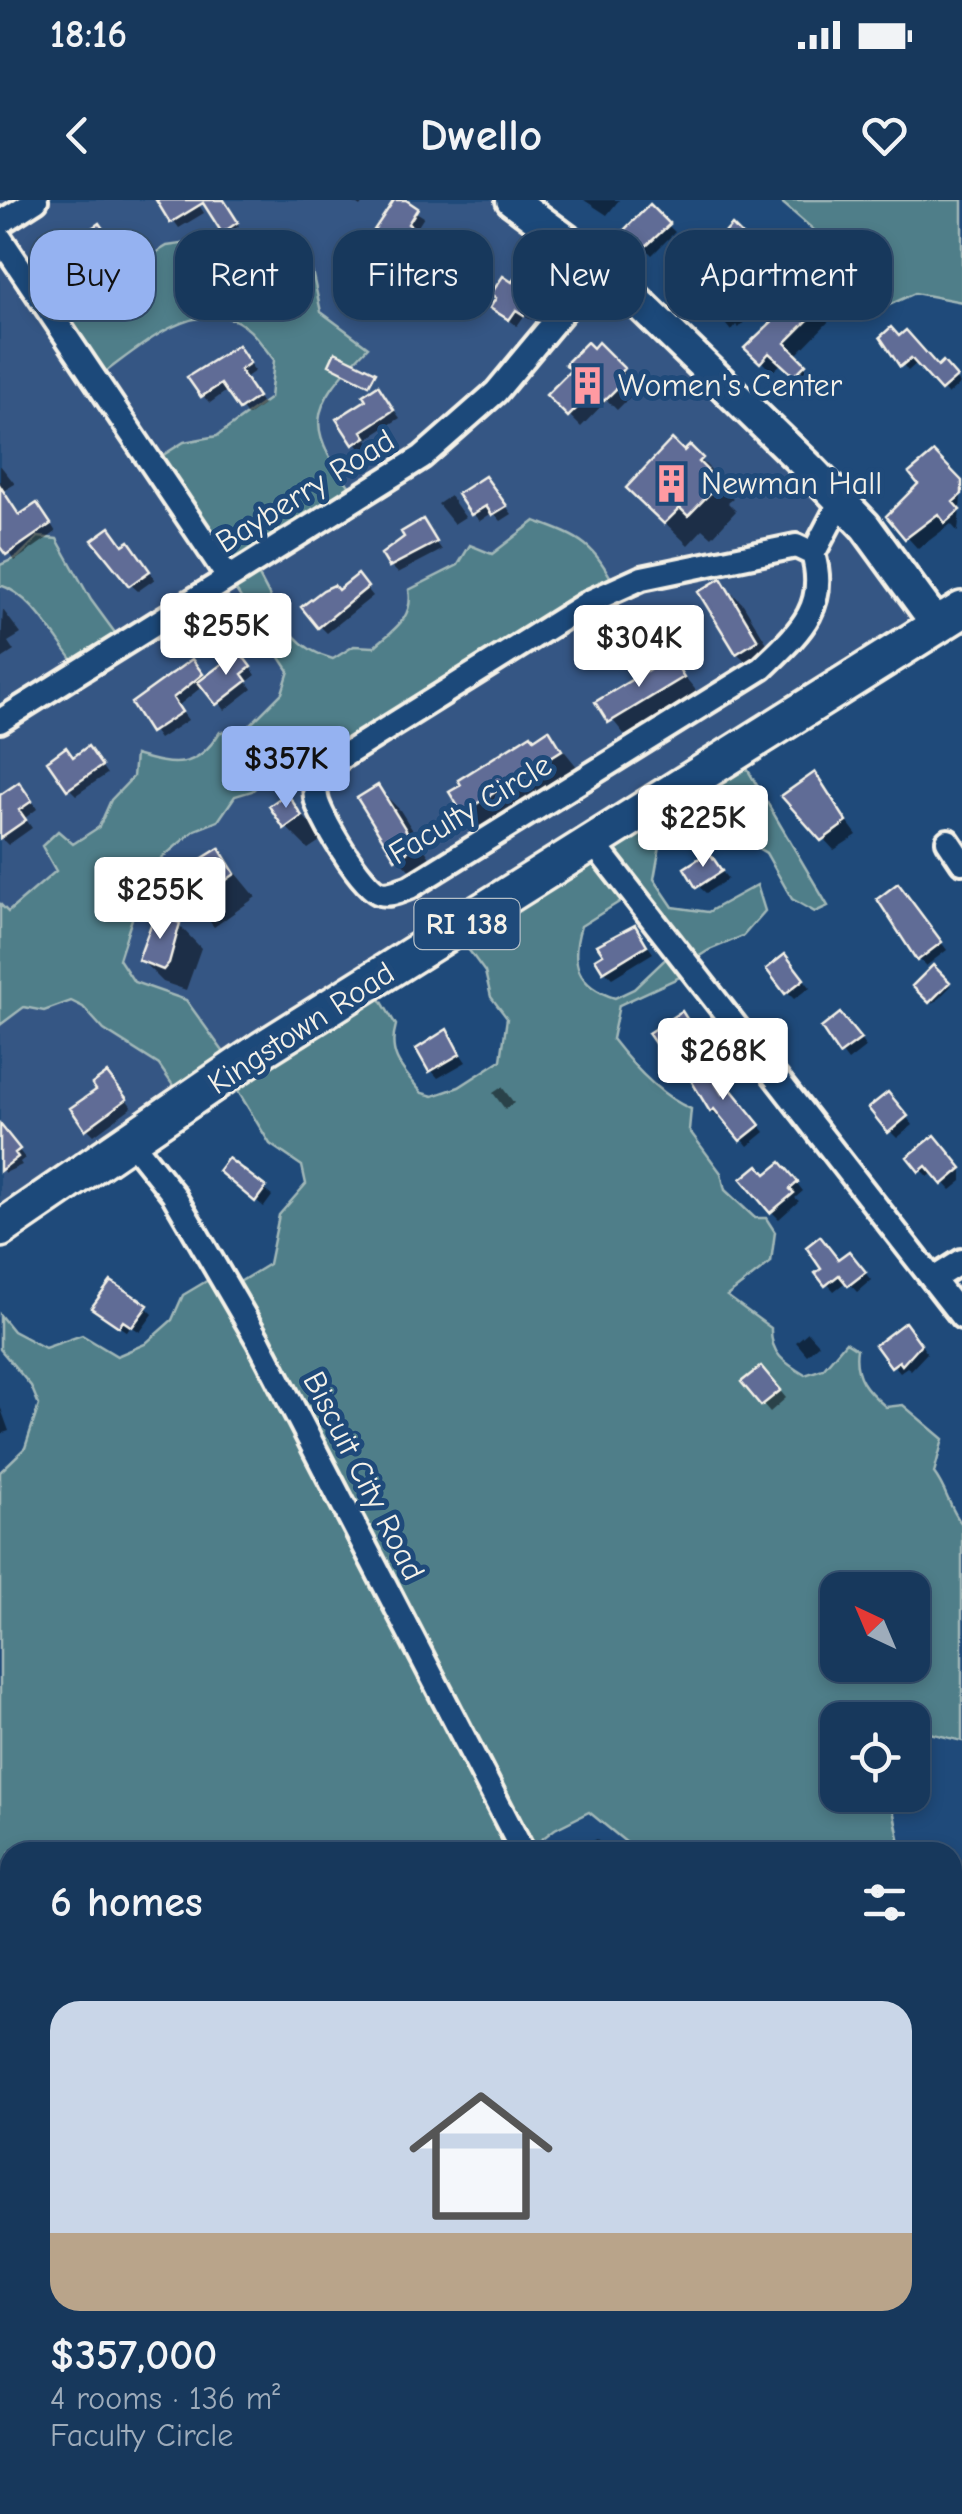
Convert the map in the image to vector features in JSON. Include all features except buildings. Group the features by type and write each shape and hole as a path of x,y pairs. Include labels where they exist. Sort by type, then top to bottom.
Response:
{"main road":[{"name":"Kingstown Road","path":"0,1229 278,1040 950,618"}],"street":[{"path":"0,223 36,200"},
{"path":"512,200 553,230"},
{"path":"0,238 228,577"},
{"path":"645,308 841,501 950,618"},
{"name":"Bayberry Road","path":"0,721 422,457 496,392 557,320"},
{"name":"Faculty Circle","path":"813,554 796,546 772,547 642,578 588,602 324,768 316,781 318,806 364,881 376,893 389,894 410,887 762,668 807,620 820,578 813,554 841,501"},
{"path":"948,842 962,862"},
{"path":"594,844 935,1278 962,1318"},
{"name":"Biscuit City Road","path":"130,1140 173,1194 259,1342 519,1842"},
{"path":"935,1278 962,1261"}],"shaded area":[{"path":"0,200 512,200 552,230 513,230 513,320 645,320 645,313 938,626 0,1229"}],"green space":[{"path":"779,200 962,200 962,302 915,293 892,304 892,230 814,230"},
{"path":"175,245 175,320 190,320 159,334 100,376 60,320 155,320 155,253"},
{"path":"313,276 321,312 368,347 332,388 319,420 328,454 359,499 256,571 285,624 304,645 333,659 354,646 374,647 405,616 409,590 458,565 470,545 492,554 535,521 585,544 617,589 330,768 319,792 271,774 252,791 235,796 218,821 195,830 158,861 152,874 155,885 138,900 119,959 134,982 186,1000 238,1072 373,987 396,1025 393,1045 398,1062 422,1093 433,1096 459,1087 501,1060 507,1018 491,997 485,972 457,934 742,760 828,906 815,912 792,899 766,853 724,828 700,824 660,846 654,879 673,907 708,912 757,885 765,911 743,936 687,964 691,972 619,1005 612,1039 648,1079 691,1109 689,1130 721,1173 725,1190 755,1218 766,1218 775,1232 771,1262 727,1296 771,1328 776,1351 805,1375 823,1369 846,1342 857,1349 859,1375 872,1395 886,1407 903,1405 943,1439 934,1473 962,1524 962,1741 930,1733 930,1702 820,1702 820,1812 894,1812 900,1842 626,1842 589,1812 538,1842 0,1842 0,1472 25,1448 39,1405 31,1386 0,1349 0,1315 13,1331 45,1348 82,1335 117,1356 145,1344 172,1320 183,1295 215,1276 228,1289 269,1264 279,1215 306,1184 302,1166 270,1144 235,1086 187,1106 159,1065 104,1030 83,1007 71,1001 44,1011 24,1007 0,1025 0,904 8,912 56,871 42,846 58,831 73,844 99,827 111,800 133,777 135,755 173,763 193,759 220,732 243,732 282,693 289,671 152,462 184,442 217,436 270,398 274,360 254,335 235,320 313,320","holes":["624,899 674,951 634,989 615,998 584,979 576,951 581,926"]},
{"path":"38,537 57,539 91,600 124,645 83,673 35,610 0,585 0,565 18,557"}],"place":[{"name":"Women's Center","path":"588,385"},
{"name":"Newman Hall","path":"671,483"}]}
